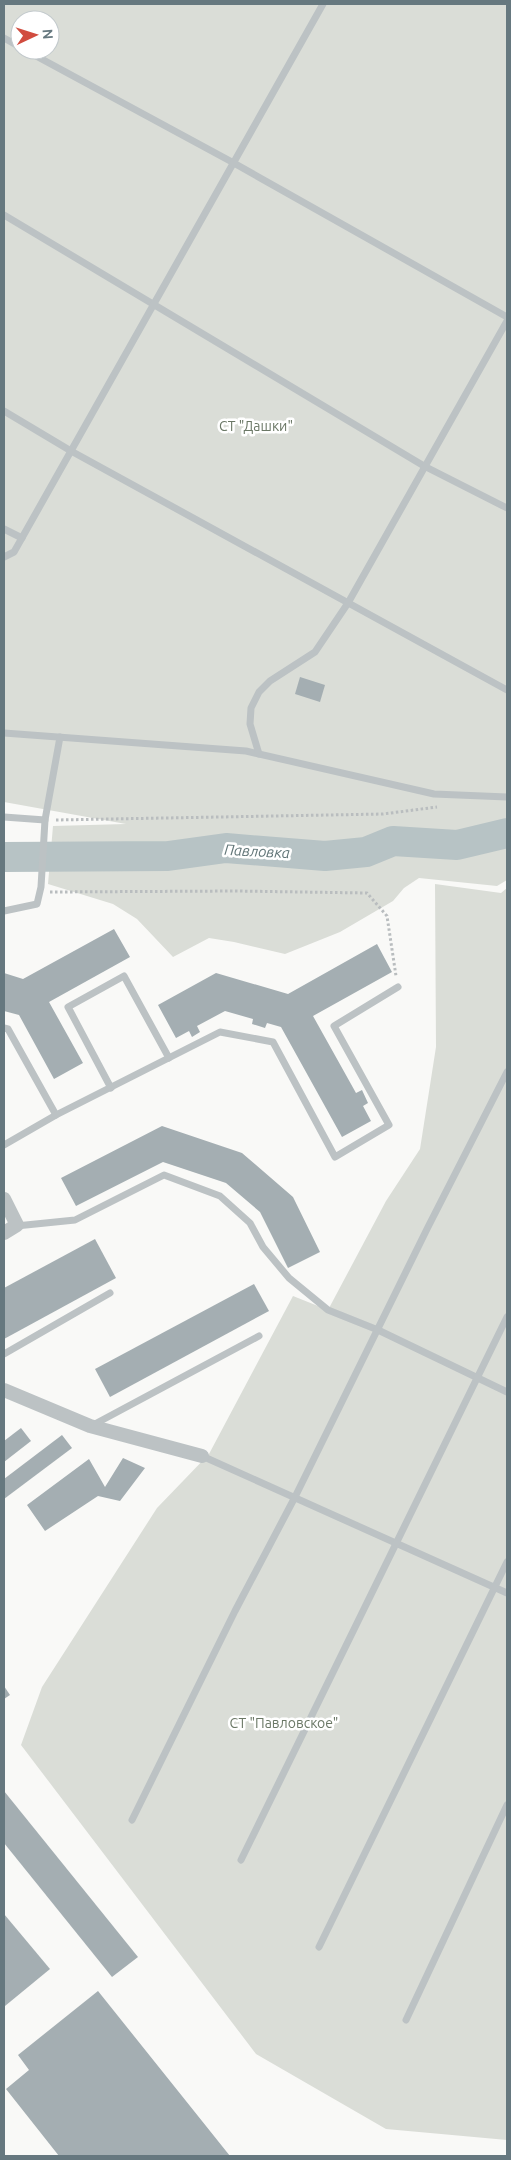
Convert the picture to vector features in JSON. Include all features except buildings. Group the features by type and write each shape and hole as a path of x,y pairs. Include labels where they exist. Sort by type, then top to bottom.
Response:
{"street":[{"path":"4,1199 17,1226 4,1233"},
{"path":"4,1390 90,1426 202,1456"}],"lane":[{"path":"4,557 14,552 232,162 323,4"},
{"path":"44,60 232,162 507,317"},
{"path":"4,215 424,466 507,508"},
{"path":"259,754 250,724 251,708 259,692 270,681 315,652 348,603 507,321"},
{"path":"4,411 71,451 507,690"},
{"path":"4,529 22,538"},
{"path":"4,733 246,751 434,794 507,797"},
{"path":"4,911 37,904 40,890 45,820 60,737"},
{"path":"4,817 45,820"},
{"path":"111,1088 68,1007 124,976 168,1058"},
{"path":"4,1145 56,1115 220,1032 273,1042 335,1157 390,1125 334,1026 398,987"},
{"path":"4,1028 8,1029 56,1115"},
{"path":"132,1820 234,1611 295,1497 426,1229 507,1072"},
{"path":"17,1226 75,1220 164,1175 220,1196 250,1223 263,1247 289,1278 328,1310 378,1330 507,1392"},
{"path":"4,1354 110,1293"},
{"path":"241,1860 395,1542 507,1317"},
{"path":"90,1426 259,1336"},
{"path":"202,1456 507,1593"},
{"path":"319,1947 507,1562"},
{"path":"406,2020 507,1805"}],"path":[{"path":"45,820 383,814 440,806"},
{"path":"40,890 367,893 387,916 398,987"}],"green space":[{"name":"СТ \"Дашки\"","path":"4,4 507,4 507,880 497,886 419,878 404,888 393,901 340,932 285,954 209,938 173,957 137,919 113,904 48,884 53,826 126,824 4,802"},
{"name":"СТ \"Павловское\"","path":"435,884 501,893 507,888 507,2140 386,2129 256,2054 21,1745 42,1687 157,1508 209,1454 293,1296 328,1310 386,1201 420,1149 436,1047"}],"waterway":[{"name":"Павловка","path":"4,857 168,856 226,848 325,856 366,852 393,841 457,845 507,833"}]}
